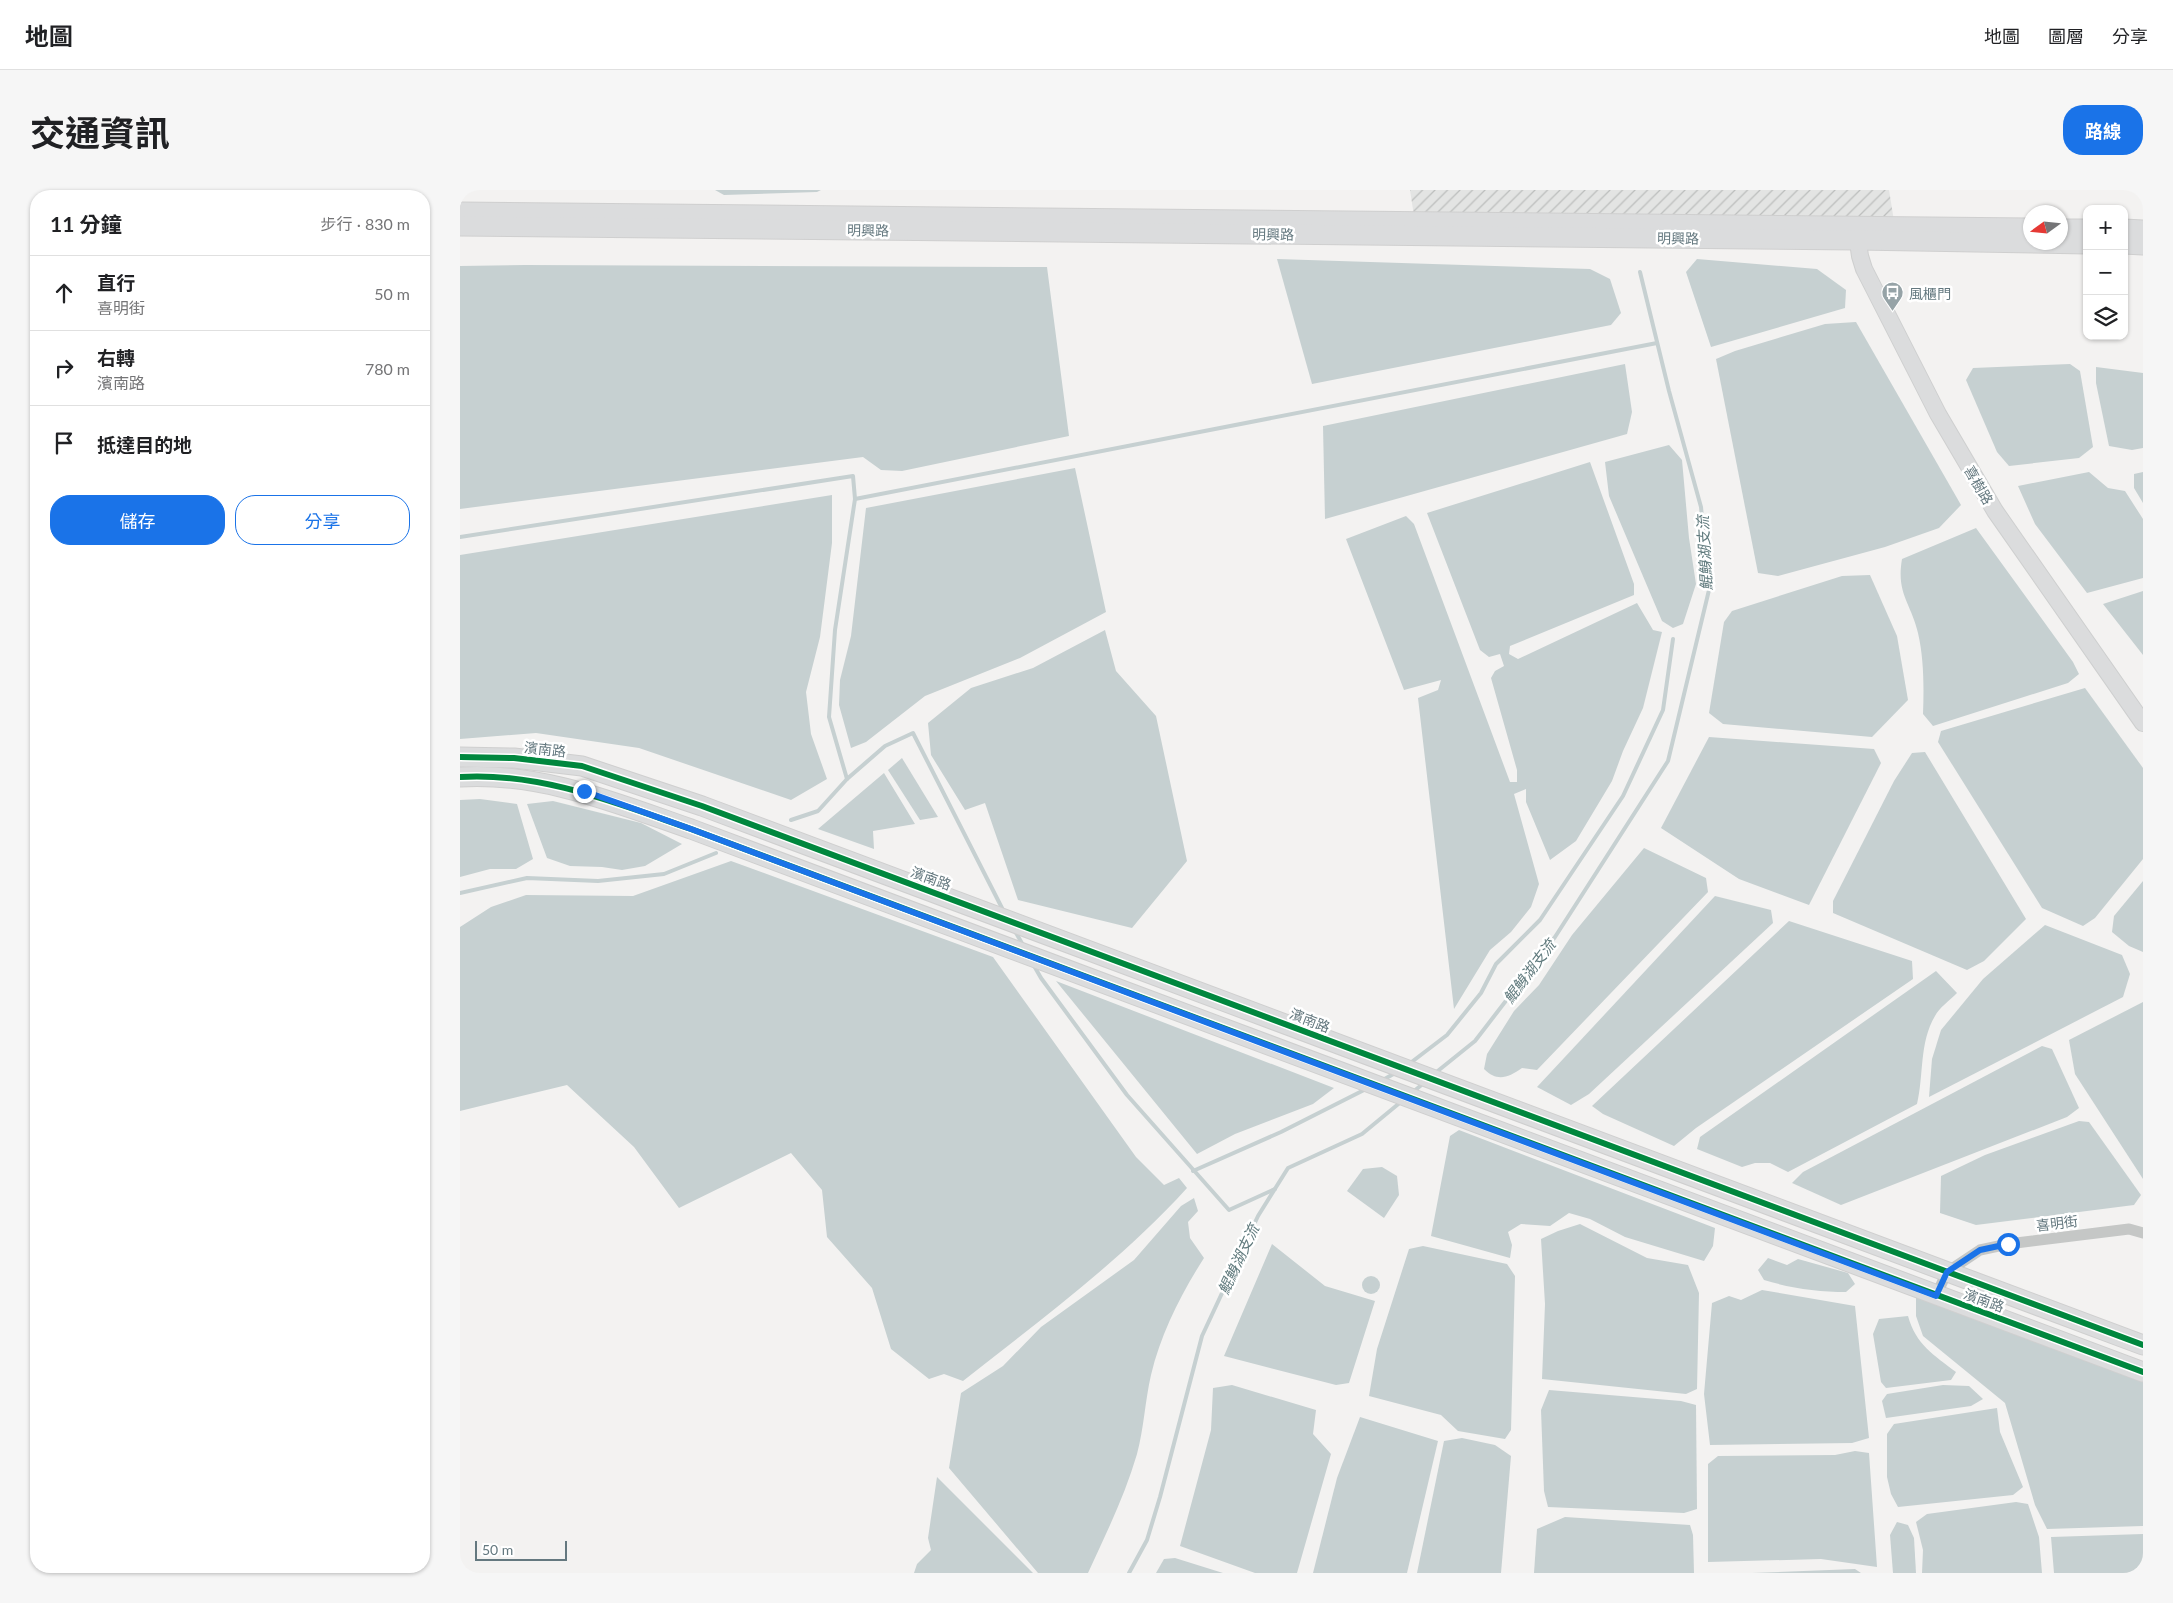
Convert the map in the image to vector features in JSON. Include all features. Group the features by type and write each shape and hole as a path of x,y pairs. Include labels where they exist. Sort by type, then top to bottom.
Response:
{"main road":[{"name":"明興路","path":"460,212 1857,233 2083,244"},
{"name":"明興路","path":"460,226 1857,233 2023,228"},
{"path":"2068,229 2083,229"},
{"path":"2128,230 2143,230"},
{"path":"2128,244 2143,245"},
{"name":"濱南路","path":"460,757 514,758 582,766 702,806 2143,1345"},
{"name":"濱南路","path":"460,777 511,778 584,791 2143,1372"}],"street":[{"name":"喜樹路","path":"1857,233 1860,256 1868,277 1938,414 1995,511 2143,723"},
{"name":"喜明街","path":"1947,1272 1980,1250 2008,1244 2129,1229 2143,1233"},
{"path":"1936,1296 1947,1272"}],"shaded area":[{"path":"715,190 821,190 817,192 724,195"},
{"path":"1410,190 1889,190 1894,221 1414,216"},
{"path":"1277,259 1590,269 1610,279 1621,313 1611,325 1312,384"},
{"path":"1697,259 1817,269 1846,290 1845,308 1711,347 1686,272"},
{"path":"460,266 1047,267 1069,436 902,471 881,470 863,457 460,509"},
{"path":"1856,322 1961,505 1939,528 1885,547 1778,576 1758,573 1716,359 1735,351 1825,324"},
{"path":"1625,364 1632,412 1627,434 1325,519 1323,426"},
{"path":"2070,364 2080,371 2093,447 2079,458 2009,466 1997,452 1966,380 1973,368"},
{"path":"2096,367 2143,373 2143,448 2132,450 2109,446 2096,383"},
{"path":"1669,445 1682,460 1689,538 1696,584 1683,624 1673,628 1662,621 1609,496 1605,462"},
{"path":"1590,462 1634,584 1634,595 1510,646 1509,654 1518,659 1637,603 1653,630 1662,632 1643,708 1623,751 1612,781 1576,841 1550,860 1526,802 1526,789 1514,794 1539,884 1531,907 1511,932 1490,950 1454,1009 1418,698 1438,690 1441,680 1404,690 1346,539 1406,516 1414,524 1510,782 1517,782 1517,770 1491,678 1495,671 1504,666 1500,654 1489,657 1480,650 1427,513"},
{"path":"1075,468 1106,612 1020,658 925,696 866,742 851,748 839,705 840,680 851,636 866,508"},
{"path":"2089,472 2108,488 2125,491 2143,519 2143,578 2087,593 2035,524 2018,486"},
{"path":"2143,472 2143,503 2134,488 2134,474"},
{"path":"832,495 832,543 820,637 806,692 811,734 827,779 791,800 639,748 536,733 460,739 460,555"},
{"path":"1976,528 2073,662 2079,674 2068,683 1933,726 1923,714 1921,653 1918,633 1901,581 1902,559"},
{"path":"1870,575 1897,636 1908,700 1872,737 1723,724 1709,713 1724,622 1732,611 1842,576"},
{"path":"2143,591 2143,655 2103,604"},
{"path":"1105,630 1116,671 1156,716 1187,861 1132,928 1018,900 985,803 965,810 931,755 928,723 971,688 1033,668"},
{"path":"2085,688 2143,768 2143,859 2095,918 2083,926 2042,908 1938,742 1941,731"},
{"path":"1709,737 1874,749 1881,763 1809,905 1739,879 1661,828"},
{"path":"1925,752 2026,919 1984,961 1967,970 1833,913 1833,901 1894,781 1912,753"},
{"path":"902,758 938,817 920,820 888,770"},
{"path":"884,773 915,824 873,831 874,849 818,829"},
{"path":"480,799 517,804 533,859 516,869 490,869 460,877 460,800"},
{"path":"553,801 641,823 682,844 645,866 622,870 570,866 547,858 527,804"},
{"path":"1644,848 1706,878 1708,892 1537,1070 1522,1068 1507,1076 1493,1076 1484,1069 1487,1054 1514,1011 1539,985 1572,935"},
{"path":"731,861 993,957 1136,1157 1164,1185 1179,1178 1187,1188 1162,1215 1107,1265 963,1381 944,1374 929,1379 891,1349 872,1288 827,1237 822,1190 791,1153 679,1208 634,1147 567,1085 460,1111 460,927 491,907 526,895 633,896"},
{"path":"2143,881 2143,952 2129,946 2112,932 2114,916"},
{"path":"1715,896 1771,910 1773,923 1589,1094 1571,1105 1537,1087"},
{"path":"1789,921 1912,961 1913,979 1696,1128 1674,1146 1603,1114 1592,1106"},
{"path":"2045,925 2122,955 2130,974 2123,997 1929,1097 1932,1059 1941,1030 1983,979"},
{"path":"1936,971 1957,993 1939,1010 1926,1037 1917,1104 1788,1172 1770,1163 1755,1163 1742,1167 1697,1149 1700,1137"},
{"path":"1056,981 1334,1088 1313,1104 1235,1134 1197,1154"},
{"path":"2143,1002 2143,1179 2075,1074 2069,1040"},
{"path":"2042,1046 2052,1049 2079,1108 2067,1117 1841,1205 1792,1183 1803,1172"},
{"path":"2079,1121 2089,1122 2141,1195 2134,1205 1976,1225 1940,1213 1941,1176 1985,1155"},
{"path":"1459,1130 1715,1228 1713,1246 1704,1261 1625,1237 1590,1219 1569,1213 1550,1226 1521,1224 1508,1232 1512,1245 1510,1258 1431,1236 1450,1136"},
{"path":"1382,1167 1397,1176 1399,1195 1384,1218 1347,1191 1363,1169"},
{"path":"1194,1198 1198,1211 1188,1222 1190,1238 1204,1258 1187,1286 1160,1344 1151,1375 1137,1454 1121,1499 1088,1573 1038,1573 949,1468 961,1393 1003,1366 1041,1327 1134,1260 1181,1206"},
{"path":"1580,1224 1647,1258 1688,1265 1699,1293 1697,1389 1686,1394 1542,1379 1545,1304 1541,1239"},
{"path":"1272,1244 1325,1286 1375,1301 1349,1383 1336,1385 1224,1356"},
{"path":"1423,1246 1507,1264 1515,1276 1511,1430 1505,1439 1458,1431 1441,1415 1369,1396 1377,1349 1409,1249"},
{"path":"1768,1258 1787,1265 1798,1259 1848,1273 1855,1284 1846,1292 1836,1292 1774,1283 1764,1280 1758,1270"},
{"path":"1367,1276 1375,1276 1380,1281 1378,1292 1367,1294 1362,1289 1362,1281"},
{"path":"1762,1290 1855,1306 1869,1438 1852,1443 1710,1445 1704,1394 1712,1303 1729,1296 1741,1300"},
{"path":"1916,1297 2143,1382 2143,1526 2047,1529 2035,1505 2005,1403 1923,1336 1916,1316"},
{"path":"1908,1316 1911,1326 1921,1342 1956,1372 1951,1380 1886,1388 1881,1382 1873,1334 1879,1319"},
{"path":"1232,1385 1316,1410 1313,1434 1331,1454 1297,1573 1255,1573 1180,1546 1211,1430 1213,1388"},
{"path":"1943,1385 1969,1386 1983,1399 1971,1406 1886,1418 1882,1401 1887,1394"},
{"path":"1549,1390 1681,1401 1696,1405 1697,1509 1684,1513 1548,1507 1544,1491 1541,1410"},
{"path":"1997,1408 2000,1432 2023,1487 2013,1495 1898,1507 1891,1494 1887,1477 1887,1434 1894,1424"},
{"path":"1360,1417 1438,1441 1407,1573 1313,1573 1337,1478"},
{"path":"1462,1438 1495,1445 1511,1456 1501,1573 1417,1573 1444,1441"},
{"path":"1855,1451 1869,1453 1877,1567 1821,1559 1708,1562 1708,1464 1718,1456 1835,1455"},
{"path":"937,1477 1033,1573 914,1573 917,1564 931,1550 928,1538"},
{"path":"2016,1502 2028,1504 2039,1537 2042,1573 1922,1573 1923,1550 1916,1522 1927,1514"},
{"path":"1565,1517 1690,1525 1693,1535 1694,1573 1534,1573 1537,1529"},
{"path":"1897,1522 1908,1525 1914,1538 1916,1573 1893,1573 1890,1535"},
{"path":"2143,1534 2143,1573 2054,1573 2051,1537"},
{"path":"1175,1558 1223,1573 1156,1573 1164,1559"},
{"path":"1855,1569 1861,1573 1752,1573"}],"waterway":[{"name":"鯤鯓湖支流","path":"1434,1074 1475,1041 1555,937 1668,761 1709,590 1701,507 1669,391 1640,272"},
{"path":"855,499 1657,343"},
{"path":"460,537 853,476 855,499 835,630 829,717 847,779"},
{"path":"1409,1064 1447,1035 1481,993 1496,964 1540,920 1623,796 1663,710 1673,639"},
{"path":"791,820 818,811 847,779 885,746 913,733 1004,912"},
{"path":"460,893 527,878 598,881 664,874 716,853"},
{"path":"1015,931 1024,947"},
{"path":"1033,964 1041,978 1127,1095 1229,1210 1275,1189"},
{"path":"1381,1081 1397,1072"},
{"name":"鯤鯓湖支流","path":"1413,1092 1425,1082"},
{"path":"1193,1171 1281,1132 1366,1089"},
{"name":"鯤鯓湖支流","path":"1129,1573 1147,1540 1202,1336 1258,1216 1288,1168 1362,1134 1402,1101"}],"cycle path":[{"path":"460,757 514,758 582,766 702,806 2143,1345"},
{"path":"460,777 520,779 549,784 578,791 691,829 2143,1372"}],"place":[{"name":"風櫃門","path":"1893,312"}],"route":[{"path":"584,791 691,829 1936,1296 1947,1272 1980,1250 2008,1244"}]}
